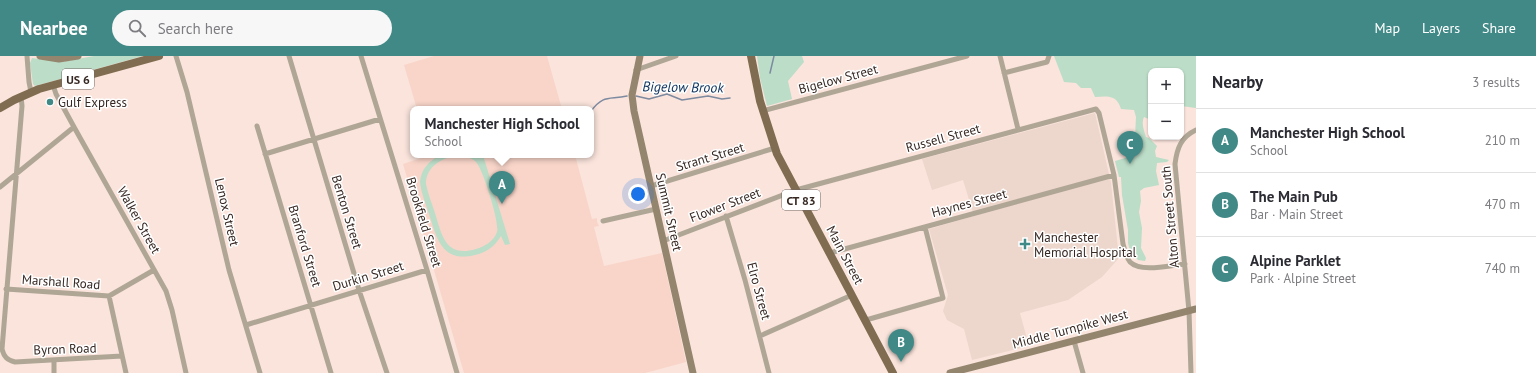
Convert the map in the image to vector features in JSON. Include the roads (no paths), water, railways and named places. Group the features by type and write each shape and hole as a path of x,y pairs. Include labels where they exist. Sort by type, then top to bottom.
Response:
{"main road":[{"name":"US 6","path":"0,108 31,92 159,56"},
{"name":"Main Street","path":"751,56 762,111 775,148 893,373"}],"street":[{"path":"28,56 31,92"},
{"path":"40,56 59,59 78,56"},
{"name":"Lenox Street","path":"176,56 187,92 229,270 260,373"},
{"name":"Benton Street","path":"289,56 313,139 387,373"},
{"name":"Brookfield Street","path":"361,56 457,373"},
{"name":"Summit Street","path":"640,56 636,70 632,97 693,373"},
{"path":"636,70 676,56"},
{"name":"Bigelow Street","path":"762,111 966,56"},
{"path":"1000,56 1018,129"},
{"path":"1004,73 1047,62 1049,56"},
{"name":"Walker Street","path":"53,86 74,127 166,291 172,310 186,373"},
{"path":"6,289 22,106 21,96"},
{"name":"Russell Street","path":"796,190 1096,109 1099,113 1114,175"},
{"path":"265,154 380,119"},
{"name":"Branford Street","path":"257,126 331,373"},
{"path":"0,187 74,127"},
{"name":"Alton Street South","path":"1191,373 1193,310 1185,264 1175,164 1176,151 1182,140 1196,130"},
{"name":"Strant Street","path":"651,186 775,148"},
{"path":"1114,175 1123,244 1125,253 1130,262 1138,267 1145,268 1185,264"},
{"name":"Haynes Street","path":"830,253 1114,175"},
{"name":"Flower Street","path":"664,241 796,190"},
{"path":"603,221 656,209"},
{"name":"Elro Street","path":"726,216 769,373"},
{"path":"866,320 943,298 925,227"},
{"name":"Marshall Road","path":"6,289 109,296 154,270"},
{"name":"Durkin Street","path":"246,325 427,270"},
{"name":"Byron Road","path":"6,289 2,349 8,360 15,362 122,356"},
{"path":"760,336 852,295"},
{"path":"109,296 126,373"},
{"name":"Middle Turnpike West","path":"950,373 1193,310"},
{"path":"1074,341 1083,373"},
{"path":"54,360 54,373"}],"waterway":[{"path":"770,73 774,56"},
{"name":"Bigelow Brook","path":"636,96 649,99 667,94 682,100 708,96 722,99 730,98"},
{"name":"Bigelow Brook","path":"594,108 603,100 627,96"}],"place":[{"name":"Gulf Express","path":"50,102"},
{"name":"Alpine Parklet","path":"1130,164"},
{"name":"Manchester High School","path":"502,204"},
{"name":"Manchester Memorial Hospital","path":"1025,244"},
{"name":"The Main Pub","path":"901,362"}]}
